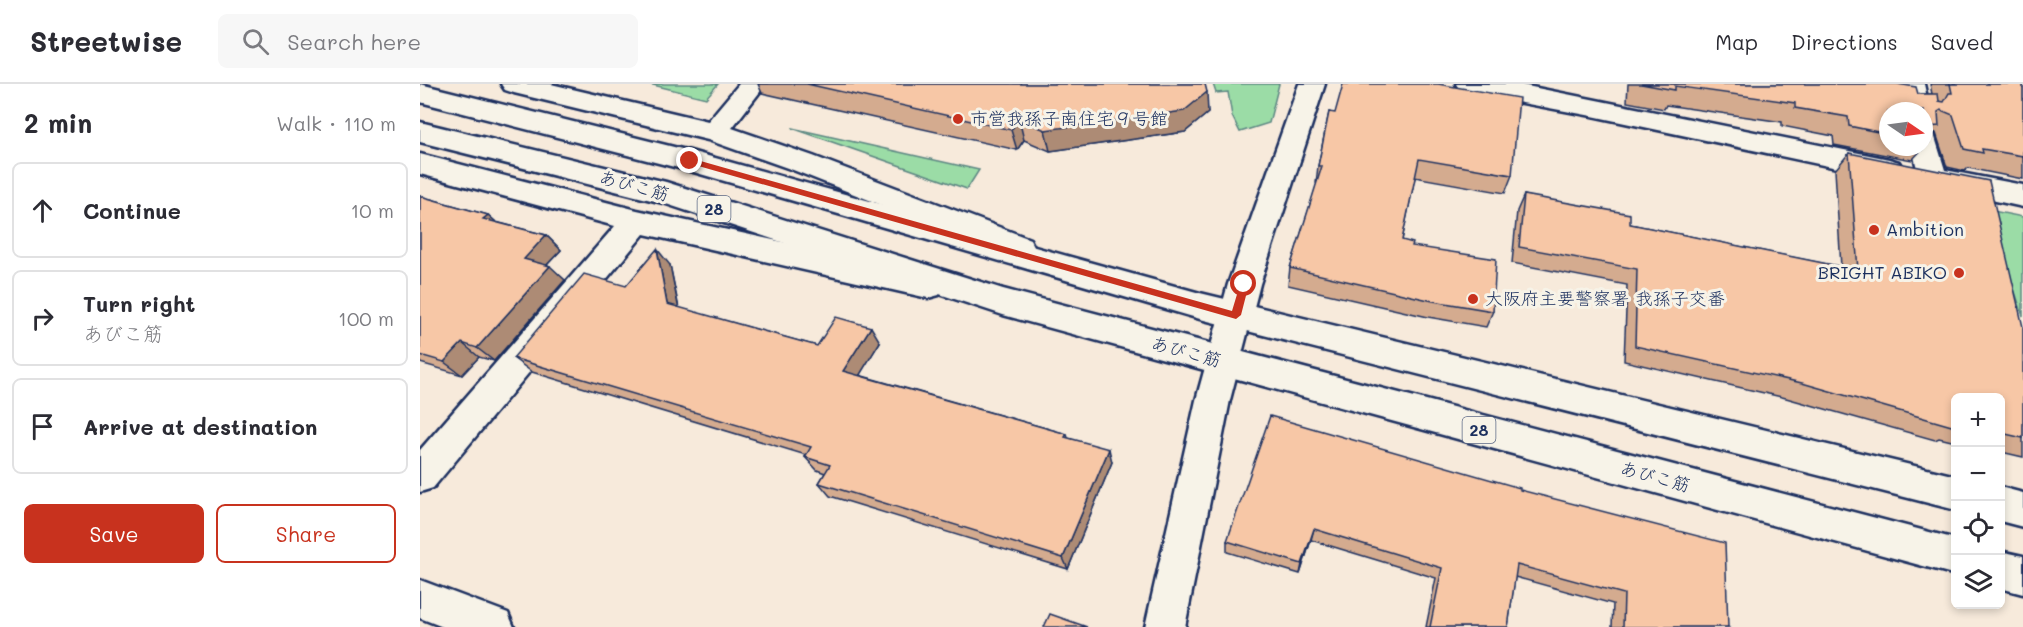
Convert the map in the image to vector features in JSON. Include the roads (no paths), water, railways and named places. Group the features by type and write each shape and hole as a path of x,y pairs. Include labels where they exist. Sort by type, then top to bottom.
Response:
{"main road":[{"path":"514,84 714,132 803,163 1070,267"},
{"path":"714,132 753,84"},
{"path":"1165,627 1213,400 1244,284 1312,84"},
{"path":"1469,84 1592,95 1933,178 2023,196"},
{"path":"1911,84 1915,102"},
{"name":"あびこ筋","path":"420,93 690,161 1236,315 1951,492"},
{"name":"あびこ筋","path":"420,132 666,194 1003,302 1951,556"},
{"path":"1928,156 1933,178"},
{"path":"420,164 637,221 1003,302"},
{"path":"420,476 637,221"},
{"path":"2005,505 2023,510"},
{"path":"2005,570 2023,575"},
{"path":"439,613 494,627"}],"place":[{"name":"市営我孫子南住宅９号館","path":"958,119"},
{"name":"Ambition","path":"1874,230"},
{"name":"BRIGHT ABIKO","path":"1959,273"},
{"name":"大阪府主要警察署 我孫子交番","path":"1473,299"}]}
